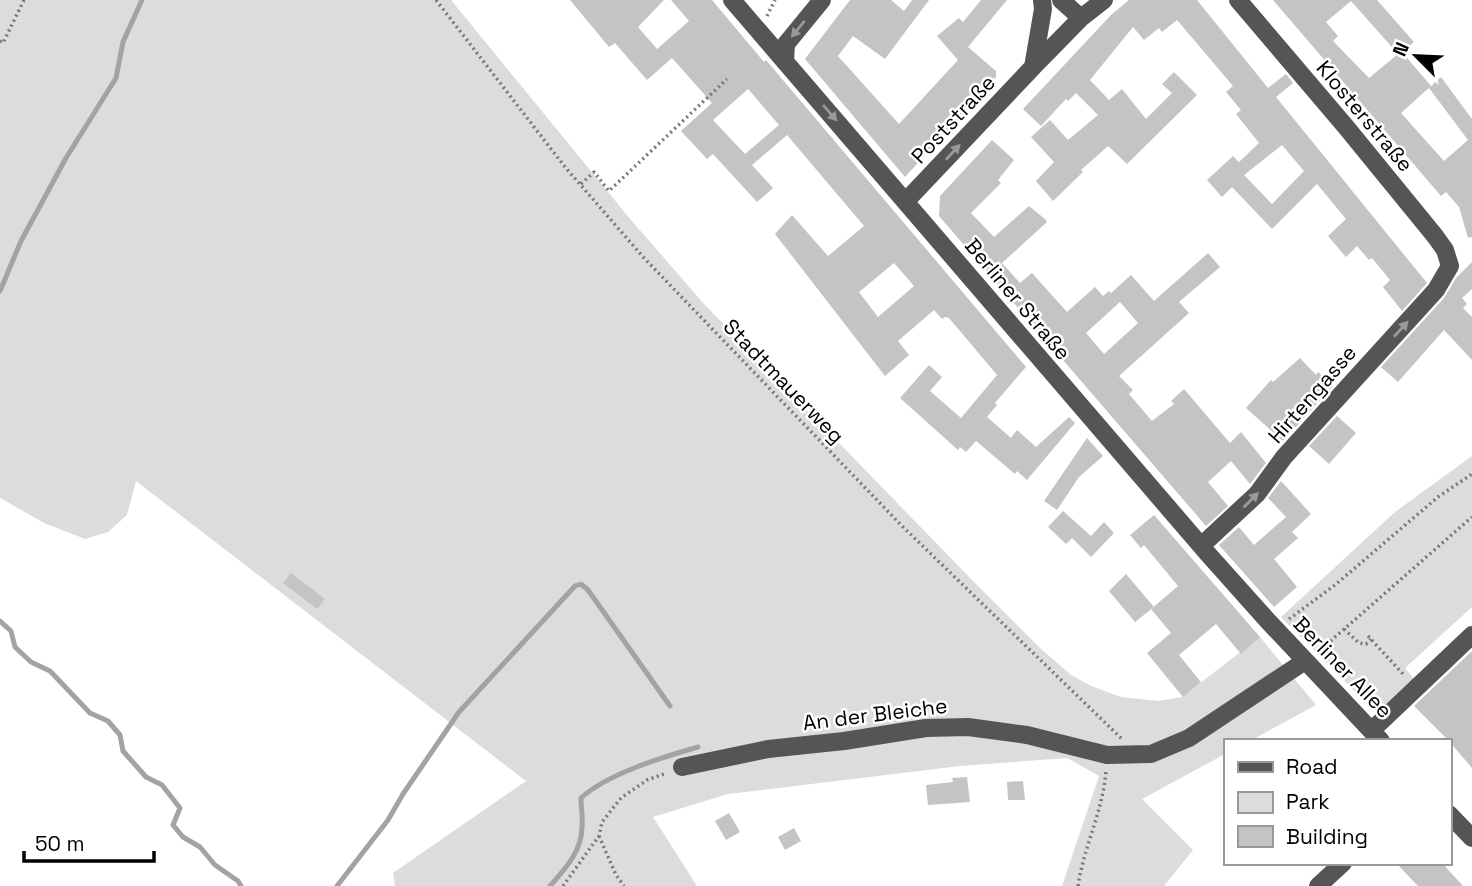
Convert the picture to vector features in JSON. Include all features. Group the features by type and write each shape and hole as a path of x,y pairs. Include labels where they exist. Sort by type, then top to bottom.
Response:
{"street":[{"name":"Berliner Straße","path":"732,0 1201,546 1278,624"},
{"path":"785,62 786,44 822,0"},
{"path":"1033,67 1043,9 1042,0"},
{"path":"1061,0 1081,18"},
{"name":"Poststraße","path":"906,201 1081,18 1104,0"},
{"name":"Klosterstraße","path":"1238,0 1435,236 1445,250 1450,266"},
{"name":"Hirtengasse","path":"1201,546 1257,494 1284,457 1436,290 1450,266"},
{"name":"Berliner Allee","path":"1278,624 1377,736"},
{"path":"1377,736 1472,635"},
{"name":"An der Bleiche","path":"682,767 768,749 845,741 926,728 954,727 1027,736 1107,755 1140,755 1174,747 1310,658"},
{"path":"1451,816 1472,838"},
{"path":"1318,886 1341,865"}],"path":[{"path":"0,41 3,43 24,0"},
{"name":"Stadtmauerweg","path":"436,0 581,184 644,258 901,525 1140,755"},
{"path":"766,17 775,0"},
{"path":"581,184 594,172 609,191 727,79"},
{"path":"1278,624 1335,585 1438,497 1472,474"},
{"path":"1310,658 1472,517"},
{"path":"1344,629 1359,643 1366,644 1369,638 1403,674"},
{"path":"1078,886 1085,852 1104,795 1107,755"},
{"path":"563,886 599,836 602,822 621,798 647,780 682,767"},
{"path":"599,836 624,886"}],"green space":[{"path":"0,0 451,0 631,220 705,305 975,583 1071,675 1121,697 1159,701 1182,697 1260,637 1316,705 1254,739 1224,739 1224,755 1142,799 1193,850 1164,886 1062,886 1099,776 1067,758 960,766 728,794 653,817 697,886 395,886 393,873 526,781 136,481 127,515 108,532 85,539 44,523 0,498"},
{"path":"1472,456 1472,607 1405,668 1414,679 1382,709 1373,710 1281,617 1395,512"}],"building":[{"path":"570,0 664,0 638,27 657,49 689,21 671,0 712,0 1026,367 995,403 997,405 987,417 1011,438 1017,430 1036,447 1069,417 1075,423 1027,480 1017,471 1015,474 976,441 966,452 960,447 958,450 900,398 929,365 942,377 930,391 961,418 997,375 949,318 942,319 934,310 898,341 909,355 885,376 775,234 792,215 828,256 864,226 787,135 752,165 773,188 757,202 713,154 707,159 681,131 712,103 672,58 647,80 615,43 609,47","holes":["748,89 779,125 745,154 713,120","894,263 914,286 878,317 859,292"]},
{"path":"850,0 891,0 904,11 912,0 929,0 885,59 853,36 838,56 899,124 958,60 937,36 959,18 963,22 981,0 1007,0 968,47 996,71 996,77 905,177 805,59"},
{"path":"1129,0 1197,0 1268,88 1286,74 1293,83 1276,97 1427,283 1402,311 1383,287 1390,280 1372,258 1369,260 1357,246 1346,257 1328,236 1346,219 1317,184 1272,229 1232,187 1222,197 1207,180 1233,156 1239,162 1259,143 1236,114 1241,110 1226,92 1233,86 1177,20 1162,32 1159,28 1144,40 1133,27 1090,80 1109,100 1122,89 1146,119 1172,93 1162,84 1174,72 1197,95 1127,164 1108,146 1081,170 1083,172 1053,201 1036,181 1054,162 1031,137 1050,120 1068,140 1098,115 1076,93 1068,101 1066,99 1041,126 1023,109 1111,15","holes":["1282,145 1304,171 1272,204 1244,175"]},
{"path":"1273,0 1377,0 1414,42 1402,52 1431,86 1401,113 1444,161 1468,140 1429,88 1441,77 1472,119 1472,237 1468,238 1459,207 1446,192 1441,196","holes":["1351,1 1398,54 1369,78 1333,41 1338,36 1326,22"]},
{"path":"992,140 1014,160 998,180 1001,183 971,213 994,237 1029,206 1045,219 1047,222 1002,263 1020,283 1032,273 1067,312 1095,287 1103,296 1109,291 1111,293 1131,275 1154,301 1208,253 1220,267 1179,302 1189,313 1119,376 1133,390 1129,394 1152,421 1174,404 1171,401 1184,389 1230,443 1241,432 1266,463 1250,484 1231,461 1208,482 1228,506 1206,526 939,216 940,196","holes":["1120,302 1138,323 1104,354 1086,333"]},
{"path":"1472,262 1472,289 1462,298 1467,304 1463,308 1472,317 1472,360 1444,330 1398,382 1381,367 1444,298 1456,278"},
{"path":"1300,358 1316,375 1318,372 1333,386 1283,441 1246,408 1271,380 1273,382"},
{"path":"1337,416 1356,433 1329,464 1309,446"},
{"path":"1087,438 1103,456 1079,477 1057,510 1044,501"},
{"path":"1281,481 1311,514 1292,532 1298,538 1274,559 1297,587 1274,607 1219,545 1239,527 1254,545 1286,517 1268,498"},
{"path":"1063,511 1091,536 1104,522 1114,533 1091,557 1072,538 1066,544 1048,527"},
{"path":"1154,515 1260,637 1241,654 1216,624 1179,655 1201,682 1183,697 1147,653 1171,633 1151,609 1178,586 1144,545 1141,548 1130,535"},
{"path":"291,573 325,599 317,609 283,583"},
{"path":"1126,574 1154,607 1135,622 1109,591"},
{"path":"1472,651 1472,768 1451,743 1451,739 1447,739 1414,706"},
{"path":"967,777 970,802 928,805 926,785 953,782 952,778"},
{"path":"1023,781 1025,800 1008,800 1007,782"},
{"path":"729,813 740,832 726,840 715,821"},
{"path":"794,828 801,841 785,850 778,837"},
{"path":"1398,865 1444,865 1463,886 1418,886"}],"waterway":[{"path":"0,291 21,241 66,158 116,78 123,42 142,0"},
{"path":"337,886 388,820 459,712 575,586 581,584 588,590 670,706"},
{"path":"0,621 11,631 15,647 31,662 50,671 90,713 108,721 120,735 123,751 146,777 162,785 180,808 173,825 183,837 200,847 215,865 241,886"},
{"path":"550,886 572,859 579,844 581,798 620,774 698,747"}]}
